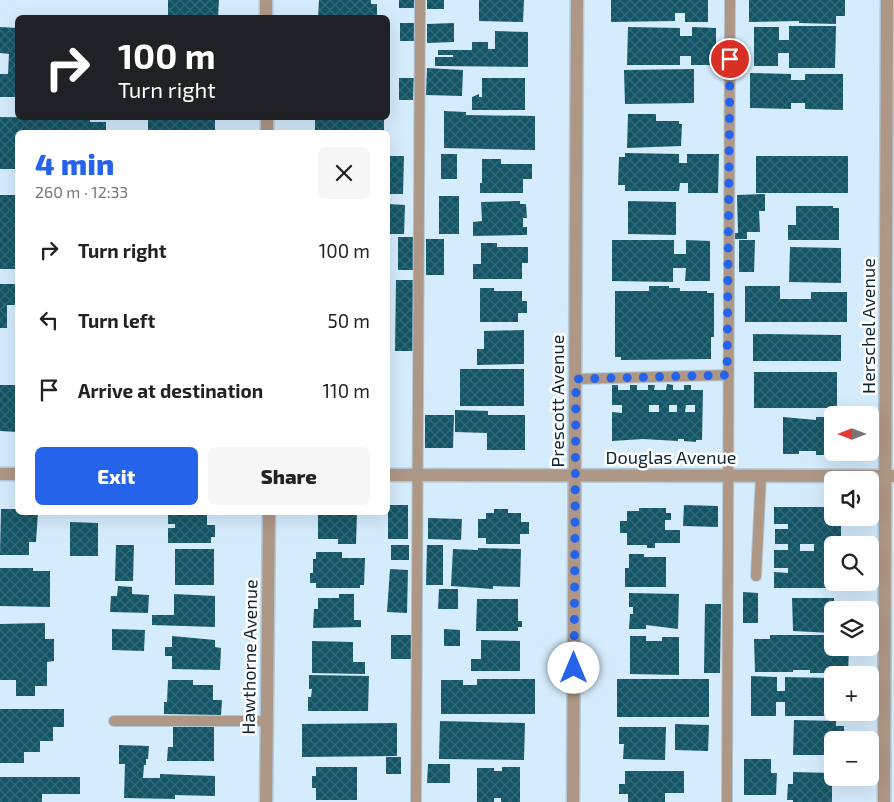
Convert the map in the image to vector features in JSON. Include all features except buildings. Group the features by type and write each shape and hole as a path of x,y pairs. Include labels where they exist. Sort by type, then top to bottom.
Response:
{"street":[{"path":"266,0 266,15"},
{"name":"Prescott Avenue","path":"573,802 577,0"},
{"name":"Herschel Avenue","path":"884,802 890,476 887,0"},
{"path":"0,474 15,474"},
{"name":"Douglas Avenue","path":"390,475 890,476"},
{"name":"Hawthorne Avenue","path":"266,802 269,515"}],"lane":[{"path":"416,802 420,0"},
{"path":"727,802 727,375 730,0"},
{"path":"576,379 727,375"},
{"path":"756,576 761,476"},
{"path":"114,721 266,721"}],"route":[{"path":"574,668 576,379 727,375 730,59"}]}
